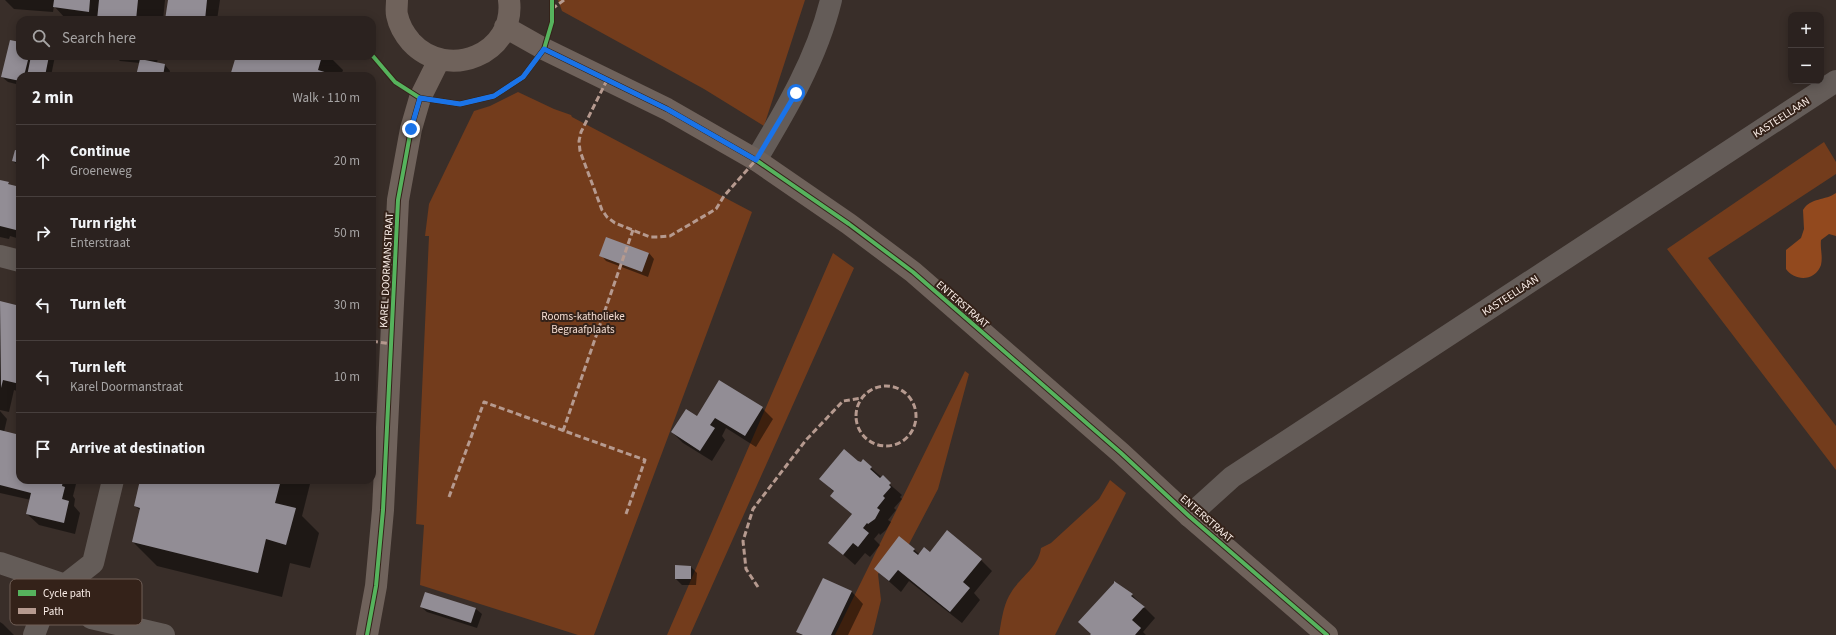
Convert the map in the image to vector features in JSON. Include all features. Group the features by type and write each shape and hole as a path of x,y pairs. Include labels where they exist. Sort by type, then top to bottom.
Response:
{"main road":[{"path":"397,0 397,15 405,35 419,51 439,60 459,62 478,56 495,44 506,27 510,8 509,0"},
{"name":"ENTERSTRAAT","path":"506,27 544,49 667,109 756,160 850,224 913,272 1115,448 1189,516 1327,635"},
{"name":"KAREL DOORMANSTRAAT","path":"367,635 376,586 383,510 398,200 413,123 420,98 439,60"}],"street":[{"path":"756,160 796,93 827,18 831,0"},
{"name":"KASTEELLAAN","path":"1189,516 1232,477 1836,81"},
{"path":"0,256 16,260"},
{"path":"73,579 93,563 112,484"},
{"path":"0,563 47,579"},
{"path":"34,635 38,625"},
{"path":"121,625 164,635"}],"green space":[{"path":"558,0 805,0 764,126 704,89 562,11"},
{"name":"Rooms-katholieke Begraafplaats","path":"518,92 554,109 571,115 572,117 752,212 594,635 578,635 420,585 424,525 416,524 429,236 425,236 429,204 474,111 490,106"},
{"path":"1824,142 1836,162 1836,174 1708,258 1836,426 1836,470 1667,249"},
{"path":"833,253 854,268 690,635 667,635"},
{"path":"965,371 969,374 938,489 908,546 901,542 878,574 881,600 873,633 872,635 835,635"},
{"path":"1110,480 1126,493 1055,635 999,635 1001,620 1007,600 1017,584 1036,562 1041,548 1051,543 1099,499"}],"shaded area":[{"path":"1836,193 1836,236 1829,234 1821,240 1822,259 1818,271 1809,277 1804,278 1794,276 1786,269 1786,250 1801,238 1804,229 1803,210 1810,203"}],"building":[{"path":"54,0 90,0 89,12 53,7"},
{"path":"99,0 138,0 136,16 97,16"},
{"path":"168,0 207,0 205,16 166,16"},
{"path":"10,40 16,41 16,60 28,60 25,72 16,72 16,80 1,77"},
{"path":"30,60 48,60 46,72 28,72"},
{"path":"140,60 165,64 164,72 137,72"},
{"path":"235,60 321,60 318,70 324,72 231,72"},
{"path":"15,150 16,150 16,162 12,161"},
{"path":"0,180 9,182 8,184 16,186 16,230 0,226"},
{"path":"606,237 649,253 642,272 599,256"},
{"path":"0,301 16,305 16,383 3,380 1,388"},
{"path":"719,380 763,407 745,436 715,418 710,425 715,428 700,451 671,432 686,409 697,416"},
{"path":"0,430 16,434 16,484 62,484 62,486 65,487 62,499 69,501 64,523 26,514 31,493 0,485"},
{"path":"844,449 858,461 861,462 863,459 872,467 870,469 880,478 883,475 891,483 889,485 891,487 883,496 885,498 877,508 880,510 875,519 868,524 867,523 863,528 869,533 858,547 853,543 843,555 828,543 852,514 830,496 834,491 819,479"},
{"path":"139,484 280,484 275,503 296,508 286,545 266,539 258,573 132,542 140,508 134,506"},
{"path":"947,530 982,559 963,582 970,588 950,612 898,570 889,581 874,569 899,536 915,549 913,551 918,555 924,547 930,552"},
{"path":"675,565 691,566 691,579 675,579"},
{"path":"823,578 852,591 831,635 803,635 796,632"},
{"path":"1114,581 1133,594 1131,596 1145,607 1132,620 1141,628 1135,635 1090,635 1091,634 1078,622 1114,583"},
{"path":"425,592 476,608 471,623 420,607"}],"marked path":[{"path":"552,9 564,0"},
{"path":"607,80 581,132 579,141 580,151 602,210 607,217 615,223 650,237 670,236 716,209 724,196 756,160"},
{"path":"563,431 633,230"},
{"path":"376,342 391,344"},
{"path":"886,386 903,391 911,399 916,416 911,433 903,441 886,446 869,441 861,433 856,416 861,399 869,391 886,386"},
{"path":"758,587 746,569 743,541 753,509 806,440 843,401 862,398"},
{"path":"449,497 484,402 645,460 626,514"}],"cycle path":[{"path":"376,60 395,82 420,98 460,104 494,96 523,77 544,49 552,22 552,0"},
{"path":"544,49 667,109 756,160 849,224 913,272 1121,453 1189,516 1327,635"},
{"path":"367,635 376,586 383,510 398,200 411,129 420,98"}],"route":[{"path":"411,129 420,98 460,104 494,96 523,77 544,49 667,109 756,160 796,93"}]}
